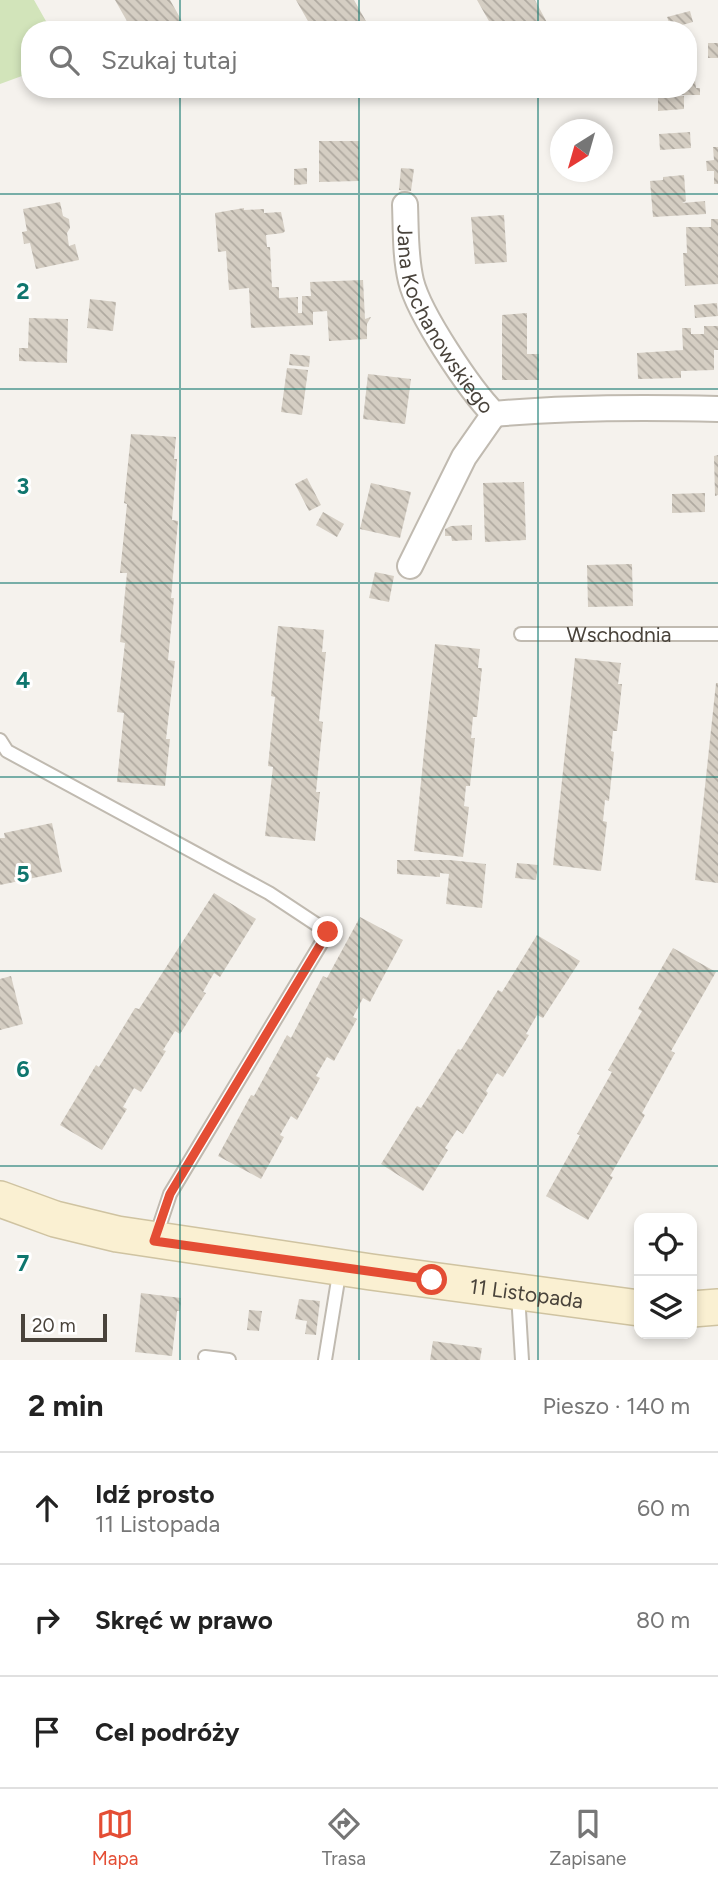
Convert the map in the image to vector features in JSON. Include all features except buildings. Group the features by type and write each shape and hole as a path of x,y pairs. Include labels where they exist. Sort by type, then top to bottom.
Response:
{"street":[{"name":"Jana Kochanowskiego","path":"405,205 411,280 419,303 482,402 495,414 548,409 634,407 718,409"},
{"path":"410,566 464,457 495,414"},
{"name":"11 Listopada","path":"0,1199 68,1222 154,1241 634,1307"},
{"path":"697,1309 718,1307"}],"lane":[{"name":"Wschodnia","path":"521,634 718,634"},
{"path":"0,740 7,751 269,893 328,932 170,1194 154,1241"},
{"path":"325,1360 340,1267"},
{"path":"518,1290 522,1360"},
{"path":"205,1357 229,1360"}],"green space":[{"path":"0,0 34,0 46,21 21,21 21,76 0,84"}],"route":[{"path":"328,932 170,1194 154,1241 432,1280"}]}
